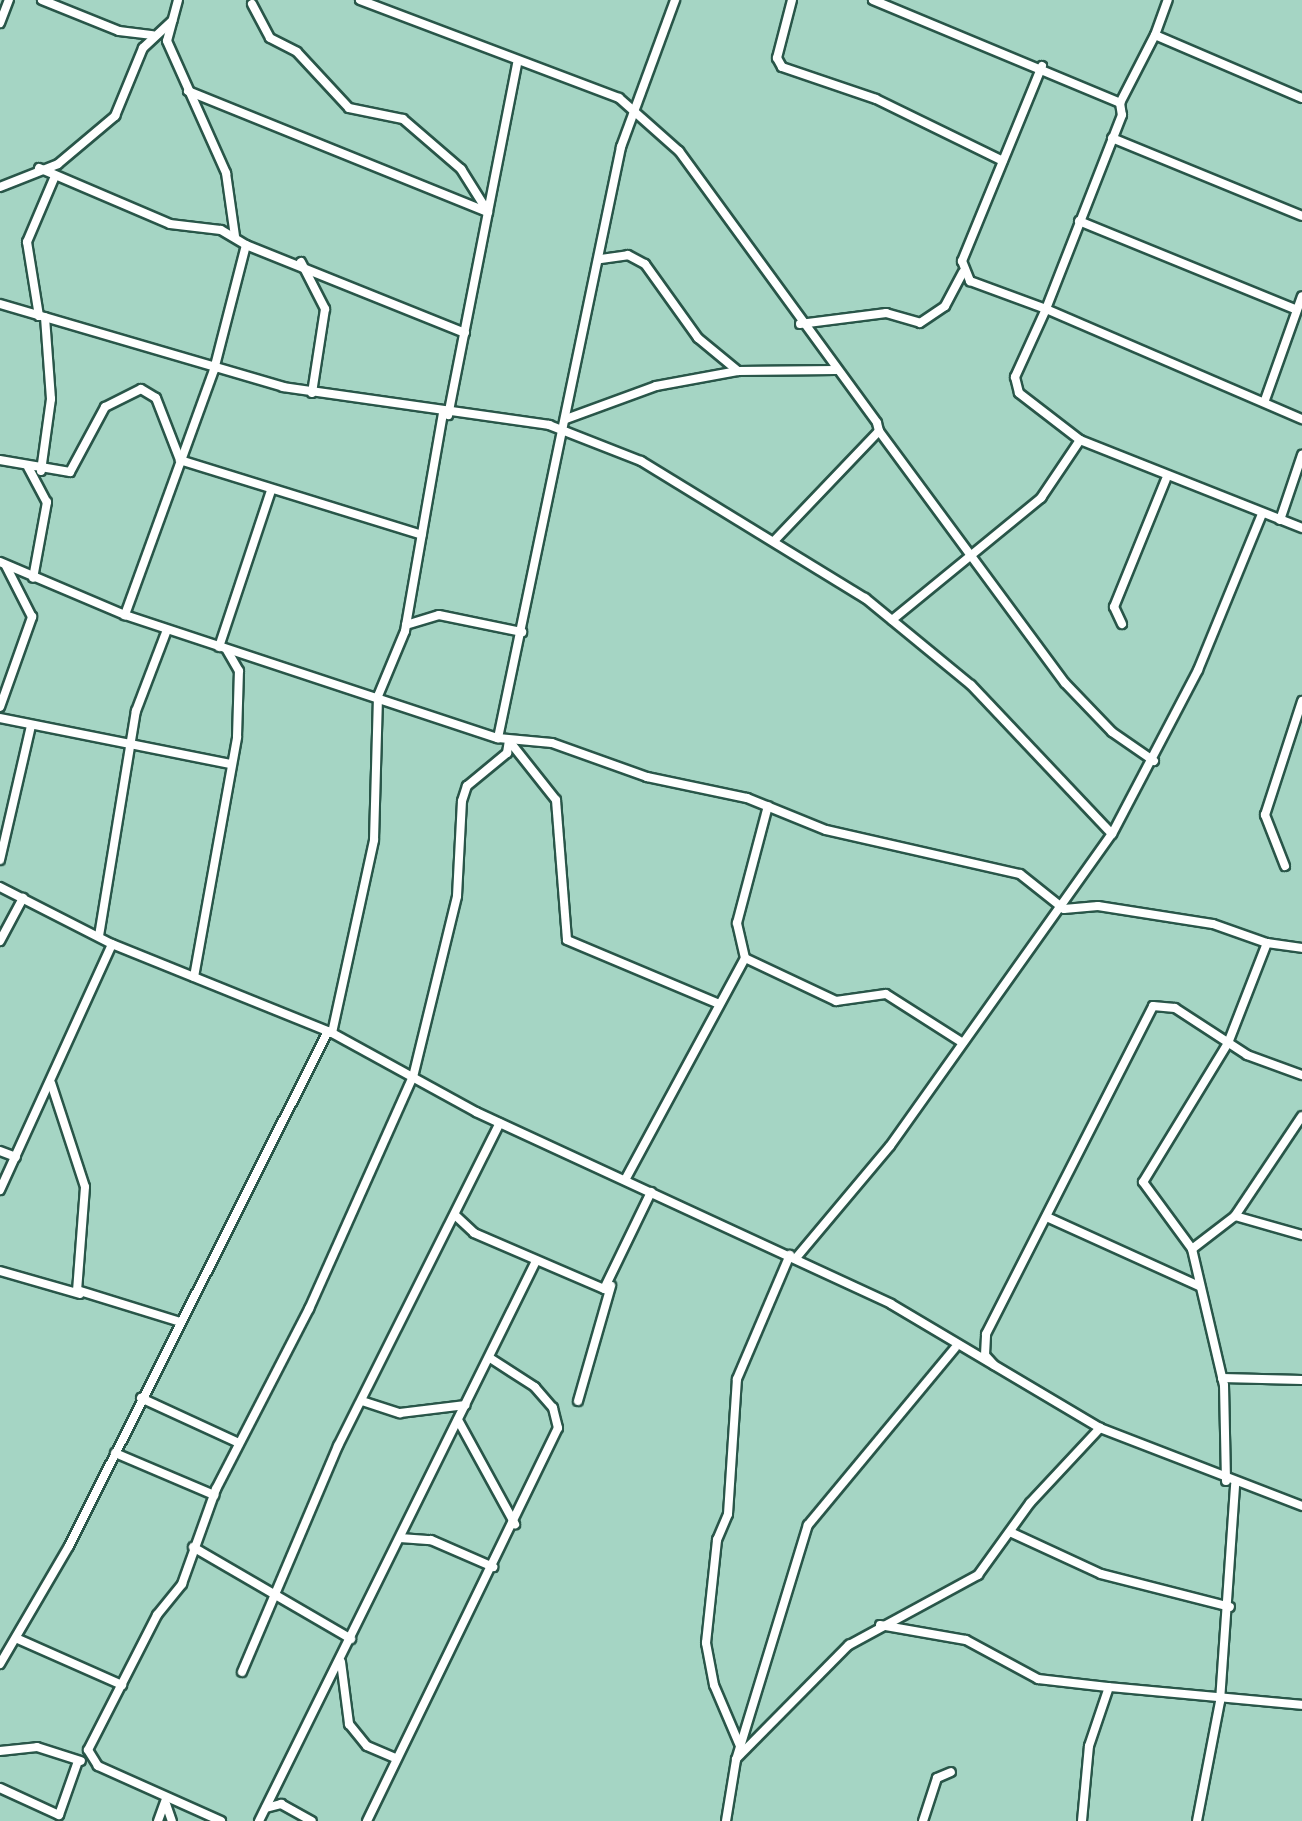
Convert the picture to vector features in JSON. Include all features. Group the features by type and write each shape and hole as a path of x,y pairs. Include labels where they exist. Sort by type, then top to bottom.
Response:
{"street":[{"path":"0,23 9,0"},
{"path":"42,0 119,31 153,35"},
{"path":"178,0 167,41 226,173 235,236"},
{"path":"360,0 635,108 679,151 800,324 1065,683 1112,732 1154,761"},
{"path":"792,0 777,58 782,67 876,99 1003,161"},
{"path":"873,0 1042,66 1120,103"},
{"path":"498,738 635,108 673,1"},
{"path":"1167,1 1155,35 1120,103 1112,138 1046,309 1015,377 1019,393 1080,440 1166,479 1302,528"},
{"path":"252,4 270,38 297,52 349,108 403,119 461,169 488,212"},
{"path":"0,187 39,168 58,164 115,116 153,35 172,21"},
{"path":"1155,35 1302,98"},
{"path":"0,1662 18,1639 115,1453 177,1321 330,1032 374,840 378,696 406,625 517,64"},
{"path":"800,324 886,313 920,323 945,306 963,272 965,246 1042,66"},
{"path":"188,91 488,212"},
{"path":"1112,138 1302,216"},
{"path":"39,168 170,224 235,236 246,245 300,262 465,333"},
{"path":"41,471 51,399 42,316 27,242 55,176"},
{"path":"1079,221 1297,310"},
{"path":"125,615 214,370 246,245"},
{"path":"601,259 628,255 645,264 698,338 738,371"},
{"path":"300,262 325,309 312,393"},
{"path":"963,272 1265,400 1302,419"},
{"path":"1265,400 1302,296"},
{"path":"0,304 214,370 312,393 564,430 682,482 892,620 971,685 1112,834"},
{"path":"566,419 656,386 738,371 836,370"},
{"path":"0,460 41,471 70,472 105,407 131,389 156,398 180,460"},
{"path":"774,541 879,431"},
{"path":"892,620 1041,498 1080,440"},
{"path":"1280,520 1302,455"},
{"path":"180,460 271,491 422,535"},
{"path":"28,467 47,502 33,578"},
{"path":"1122,624 1114,607 1166,479"},
{"path":"194,977 241,695 223,648 271,491"},
{"path":"740,1746 714,1685 706,1643 717,1540 728,1514 737,1379 793,1256 963,1043 1064,909 1112,834 1154,761 1262,514"},
{"path":"2,562 33,578 167,630 378,696 498,738 552,743 647,777 768,806 826,830 1020,874 1064,909 1098,906 1213,924 1267,943 1302,948"},
{"path":"0,707 32,617 2,562"},
{"path":"406,625 439,615 522,632"},
{"path":"99,936 133,748 136,711 167,630"},
{"path":"1285,866 1266,822 1267,801 1302,701"},
{"path":"0,718 133,748 231,764"},
{"path":"0,860 31,726"},
{"path":"509,740 556,800 567,940 719,1004"},
{"path":"90,1759 88,1750 122,1685 182,1584 214,1495 309,1309 413,1077 457,896 462,801 467,786 507,753 509,740"},
{"path":"625,1180 745,958 737,923 768,806"},
{"path":"0,887 112,944 330,1032 500,1123 891,1304 955,1348 1100,1428 1231,1483 1302,1506"},
{"path":"0,941 23,898"},
{"path":"1197,1821 1220,1701 1230,1607 1231,1483 1222,1378 1192,1249 1143,1182 1228,1043 1267,943"},
{"path":"0,1190 112,944"},
{"path":"745,958 836,1001 886,994 963,1043"},
{"path":"998,1369 982,1343 1049,1218 1153,1006 1175,1008 1228,1043 1302,1075"},
{"path":"51,1083 85,1187 74,1284 81,1294"},
{"path":"1192,1249 1235,1216 1302,1116"},
{"path":"242,1672 275,1590 362,1401 500,1123"},
{"path":"0,1151 16,1157"},
{"path":"578,1401 611,1286 651,1192"},
{"path":"455,1215 474,1233 589,1285 611,1286"},
{"path":"1235,1216 1302,1235"},
{"path":"1049,1218 1199,1286"},
{"path":"259,1821 341,1661 536,1261"},
{"path":"0,1271 177,1321"},
{"path":"726,1821 736,1760 808,1525 955,1348"},
{"path":"367,1821 395,1758 515,1524 559,1419 535,1387 490,1358"},
{"path":"1222,1378 1302,1380"},
{"path":"141,1398 239,1443"},
{"path":"362,1401 400,1413 466,1405"},
{"path":"458,1420 515,1524"},
{"path":"736,1760 799,1688 880,1625 969,1581 1100,1428"},
{"path":"115,1453 214,1495"},
{"path":"1010,1532 1101,1574 1230,1607"},
{"path":"400,1538 431,1540 493,1567"},
{"path":"193,1547 275,1590 351,1639"},
{"path":"880,1625 966,1640 1038,1679 1220,1701 1302,1705"},
{"path":"18,1639 122,1685"},
{"path":"341,1661 349,1724 367,1746 395,1758"},
{"path":"1082,1821 1089,1746 1109,1687"},
{"path":"0,1751 37,1747 78,1761 90,1759 166,1801 221,1821"},
{"path":"0,1788 59,1815 78,1761"},
{"path":"923,1821 937,1778 951,1772"},
{"path":"158,1821 166,1801"},
{"path":"166,1801 172,1821"},
{"path":"266,1808 281,1804 312,1821"}]}
